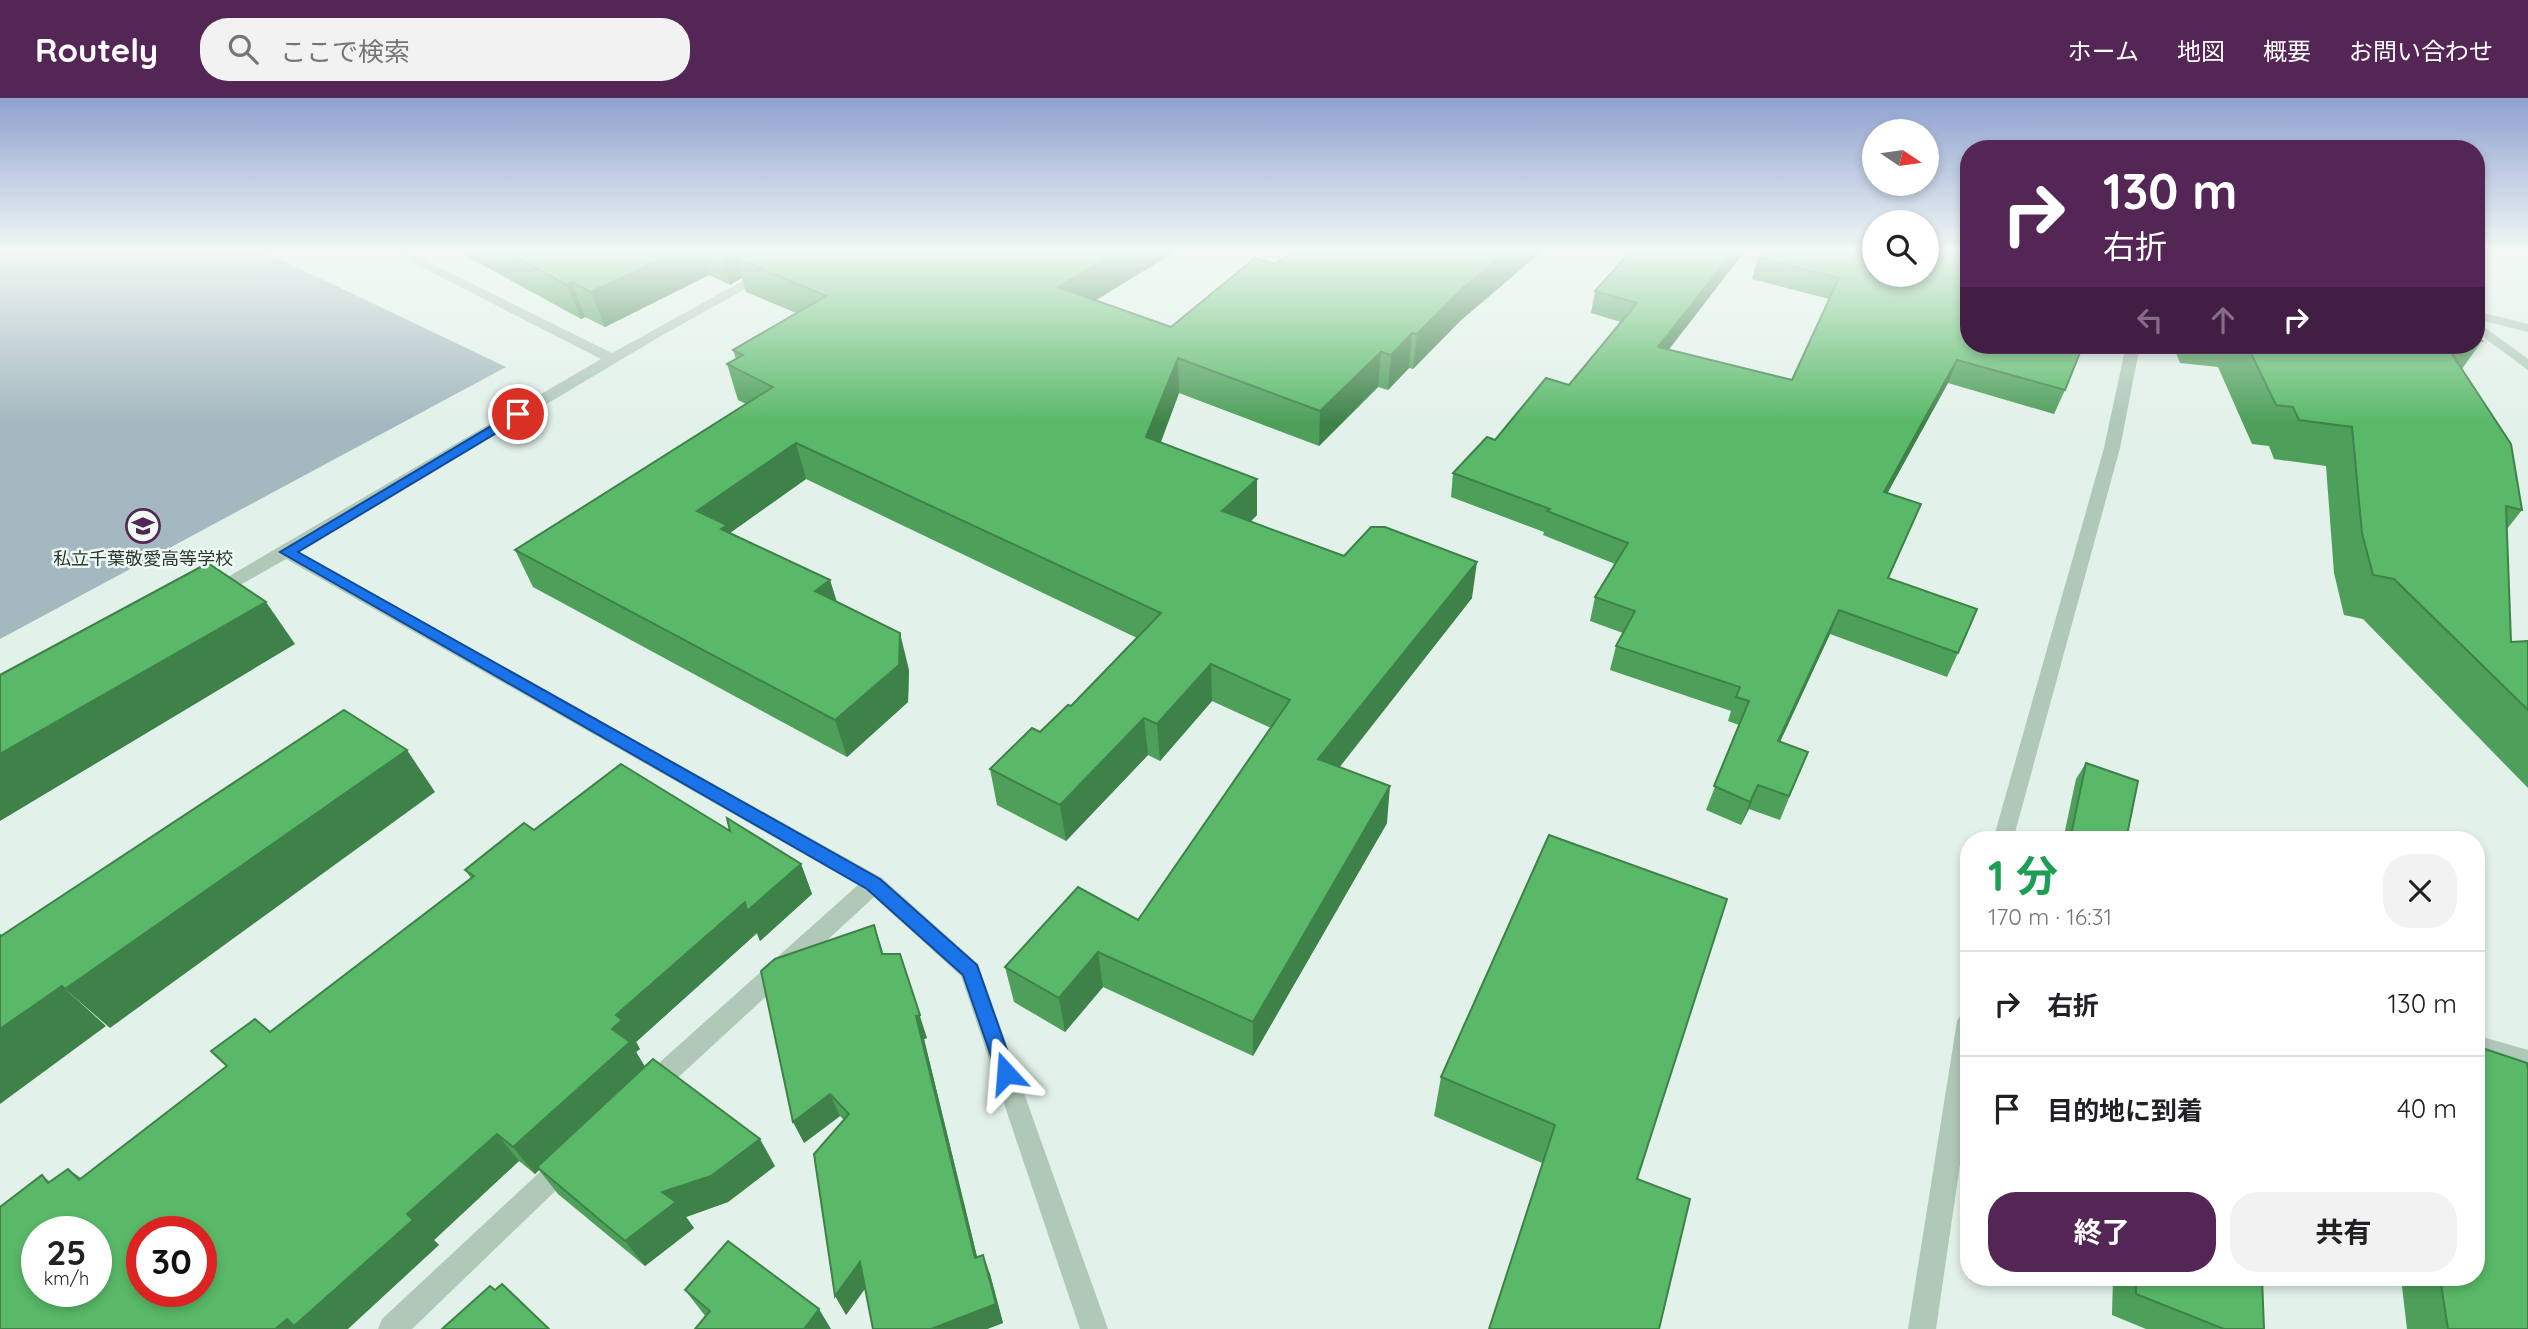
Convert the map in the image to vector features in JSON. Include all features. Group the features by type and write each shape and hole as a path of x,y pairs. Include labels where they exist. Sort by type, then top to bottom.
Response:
{"street":[{"path":"511,308 611,358"},
{"path":"204,598 287,552 698,308"},
{"path":"2485,317 2528,328"},
{"path":"2485,332 2528,366"},
{"path":"2006,831 2112,448 2131,354"},
{"path":"287,552 874,884 970,971 1094,1329"},
{"path":"630,1105 874,884"},
{"path":"2485,1048 2528,1061"},
{"path":"1922,1329 1960,1080"},
{"path":"392,1329 580,1151"}],"shaded area":[{"name":"私立千葉敬愛高等学校","path":"0,308 383,308 506,367 0,639"}],"building":[{"path":"805,308 1119,308 1171,327 1194,308 1443,308 1417,334 1412,333 1391,355 1381,352 1320,411 1178,358 1146,437 1257,479 1222,511 1344,556 1371,527 1385,527 1477,562 1318,759 1390,786 1253,1022 1098,952 1059,998 1005,967 1078,887 1138,920 1290,700 1211,664 1157,724 1144,718 1060,805 990,769 1032,728 1040,732 1068,705 1071,706 1161,613 796,443 697,511 727,525 721,529 830,580 815,591 900,633 899,665 835,720 515,550 773,387 727,364 743,355 733,350"},
{"path":"1632,308 1689,308 1658,347 1792,380 1825,308 1960,308 1960,354 2079,354 2065,390 1957,360 1884,492 1921,504 1888,578 1977,609 1958,653 1839,610 1778,741 1808,752 1789,796 1758,785 1750,802 1714,786 1749,701 1736,697 1740,687 1616,646 1635,611 1595,597 1628,543 1547,511 1550,509 1453,473 1487,437 1495,440 1546,378 1569,385"},
{"path":"2251,354 2452,354 2511,444 2522,510 2506,506 2511,642 2528,641 2528,710 2394,579 2373,575 2362,533 2352,427 2299,420 2293,407 2276,405"},
{"path":"208,563 266,602 0,754 0,675"},
{"path":"344,710 407,750 65,989 62,986 0,1029 0,935"},
{"path":"2086,763 2138,781 2128,831 2072,831"},
{"path":"621,764 730,831 727,818 801,864 747,911 745,902 616,1015 622,1020 612,1029 630,1042 513,1147 497,1134 407,1214 413,1220 294,1326 287,1319 275,1329 0,1329 0,1207 42,1175 48,1183 68,1169 79,1180 227,1066 211,1051 255,1019 270,1032 474,876 465,870 524,823 534,830"},
{"path":"1549,835 1727,899 1637,1179 1690,1199 1659,1329 1489,1329 1555,1125 1441,1077"},
{"path":"874,925 882,954 900,954 920,1015 916,1016 975,1258 983,1255 996,1304 931,1329 873,1329 860,1262 835,1296 814,1154 849,1114 830,1094 793,1122 761,971 775,959"},
{"path":"2485,1049 2527,1063 2528,1329 2448,1329 2441,1286 2485,1286"},
{"path":"653,1059 760,1139 711,1176 662,1192 676,1202 625,1241 537,1167"},
{"path":"728,1241 819,1309 804,1329 695,1329 710,1311 685,1290"},
{"path":"502,1284 549,1329 442,1329 490,1286 495,1290"},
{"path":"2136,1286 2262,1286 2264,1329 2224,1329 2136,1294"}],"place":[{"name":"私立千葉敬愛高等学校","path":"143,526"}],"route":[{"path":"518,414 287,552 874,884 970,971 1006,1073"}]}
